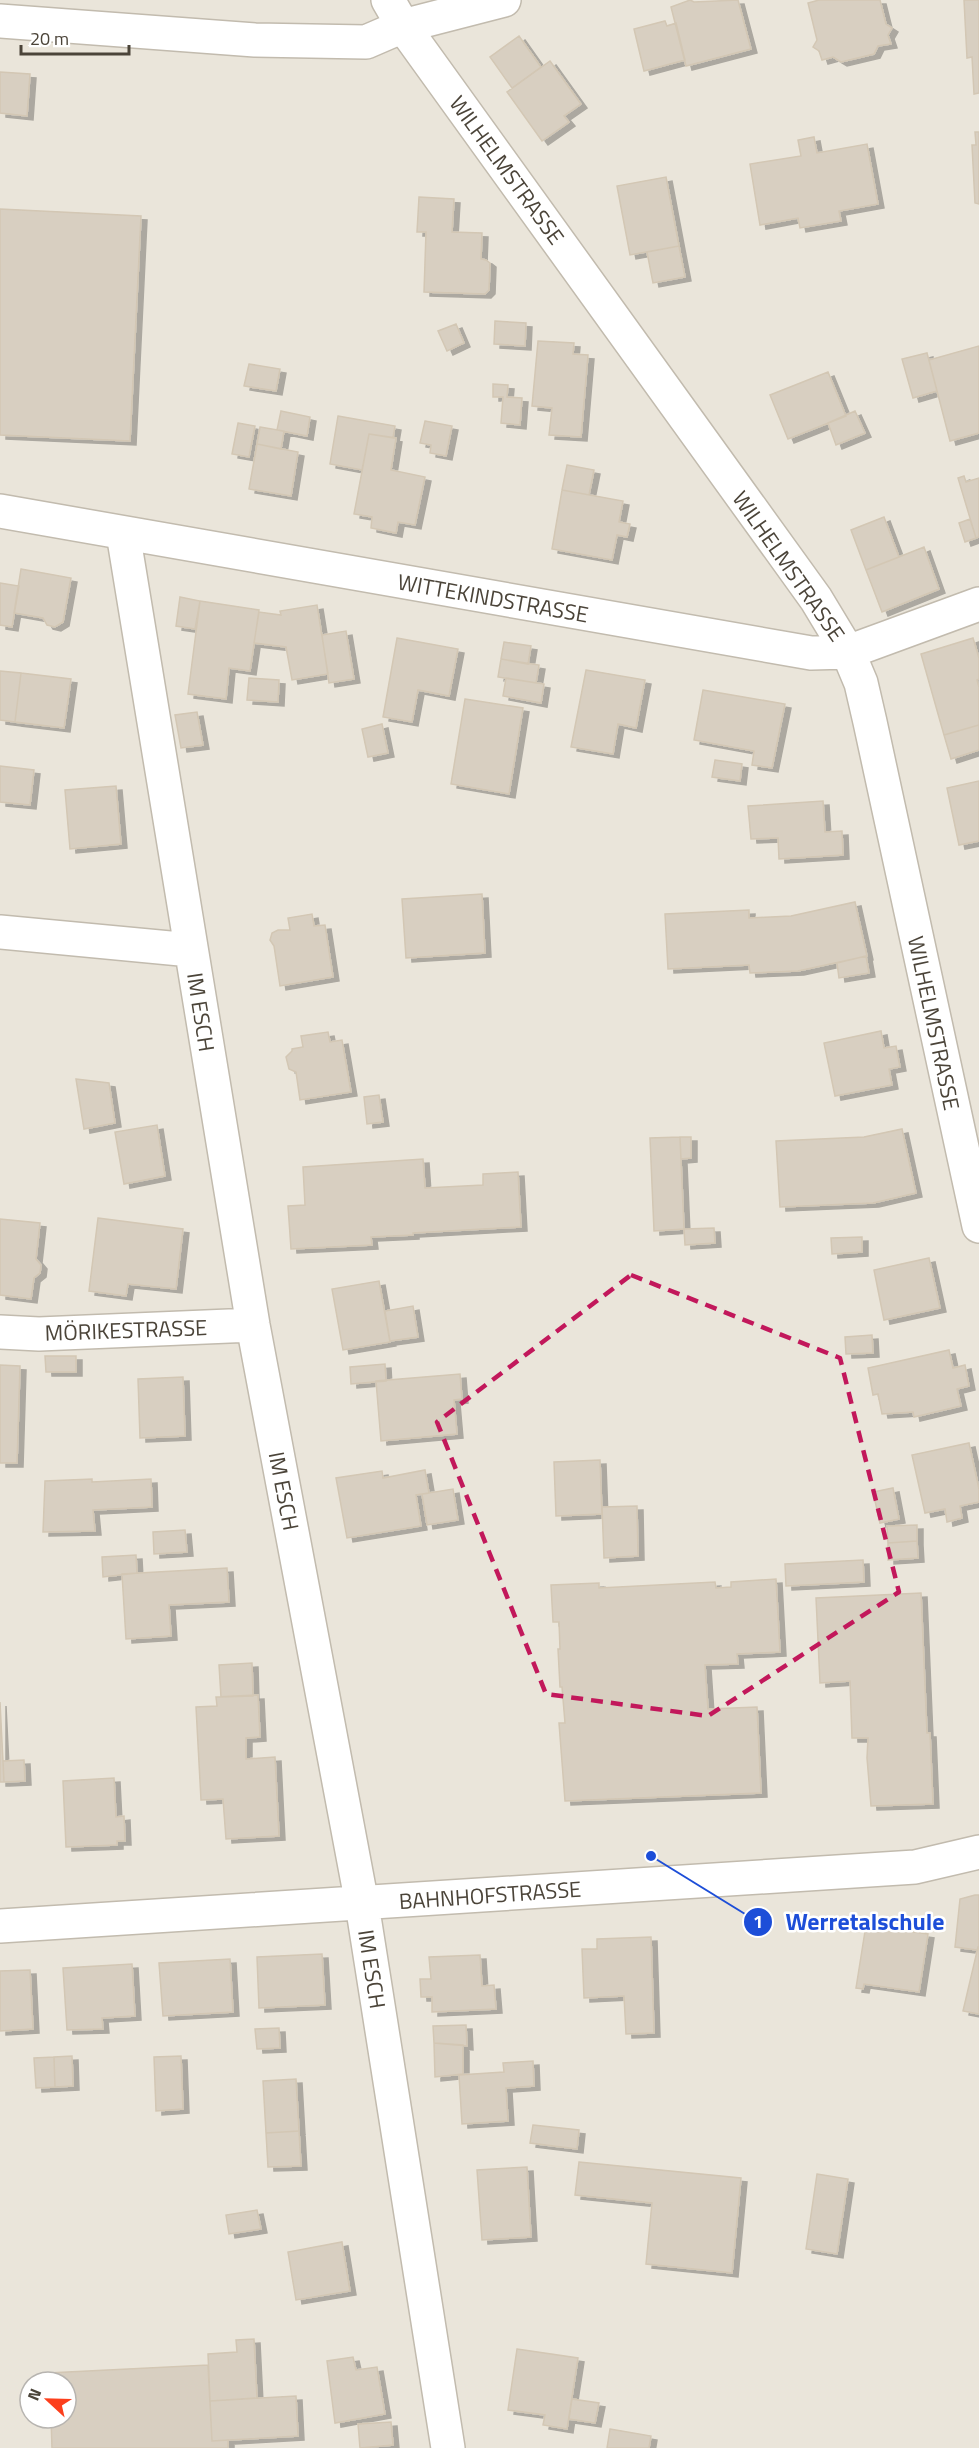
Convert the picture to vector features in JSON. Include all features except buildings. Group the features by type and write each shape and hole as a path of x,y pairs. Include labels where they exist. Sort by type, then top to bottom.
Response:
{"street":[{"path":"0,21 255,40 366,42 396,13 504,0"},
{"name":"WILHELMSTRASSE","path":"396,13 816,599 848,652 861,683 868,712 979,1226"},
{"name":"WITTEKINDSTRASSE","path":"0,511 811,653 848,652 979,604"},
{"name":"IM ESCH","path":"123,533 253,1325 362,1904 448,2448"},
{"path":"0,932 191,950"},
{"name":"MÖRIKESTRASSE","path":"0,1332 39,1334 253,1325"},
{"name":"BAHNHOFSTRASSE","path":"0,1926 915,1867 979,1852"}],"highlighted area":[{"path":"631,1275 840,1358 899,1592 708,1716 546,1694 437,1422"}],"shaded area":[{"path":"0,0 979,0 979,2448 0,2448"}],"place":[{"name":"Werretalschule","path":"651,1856"}]}
